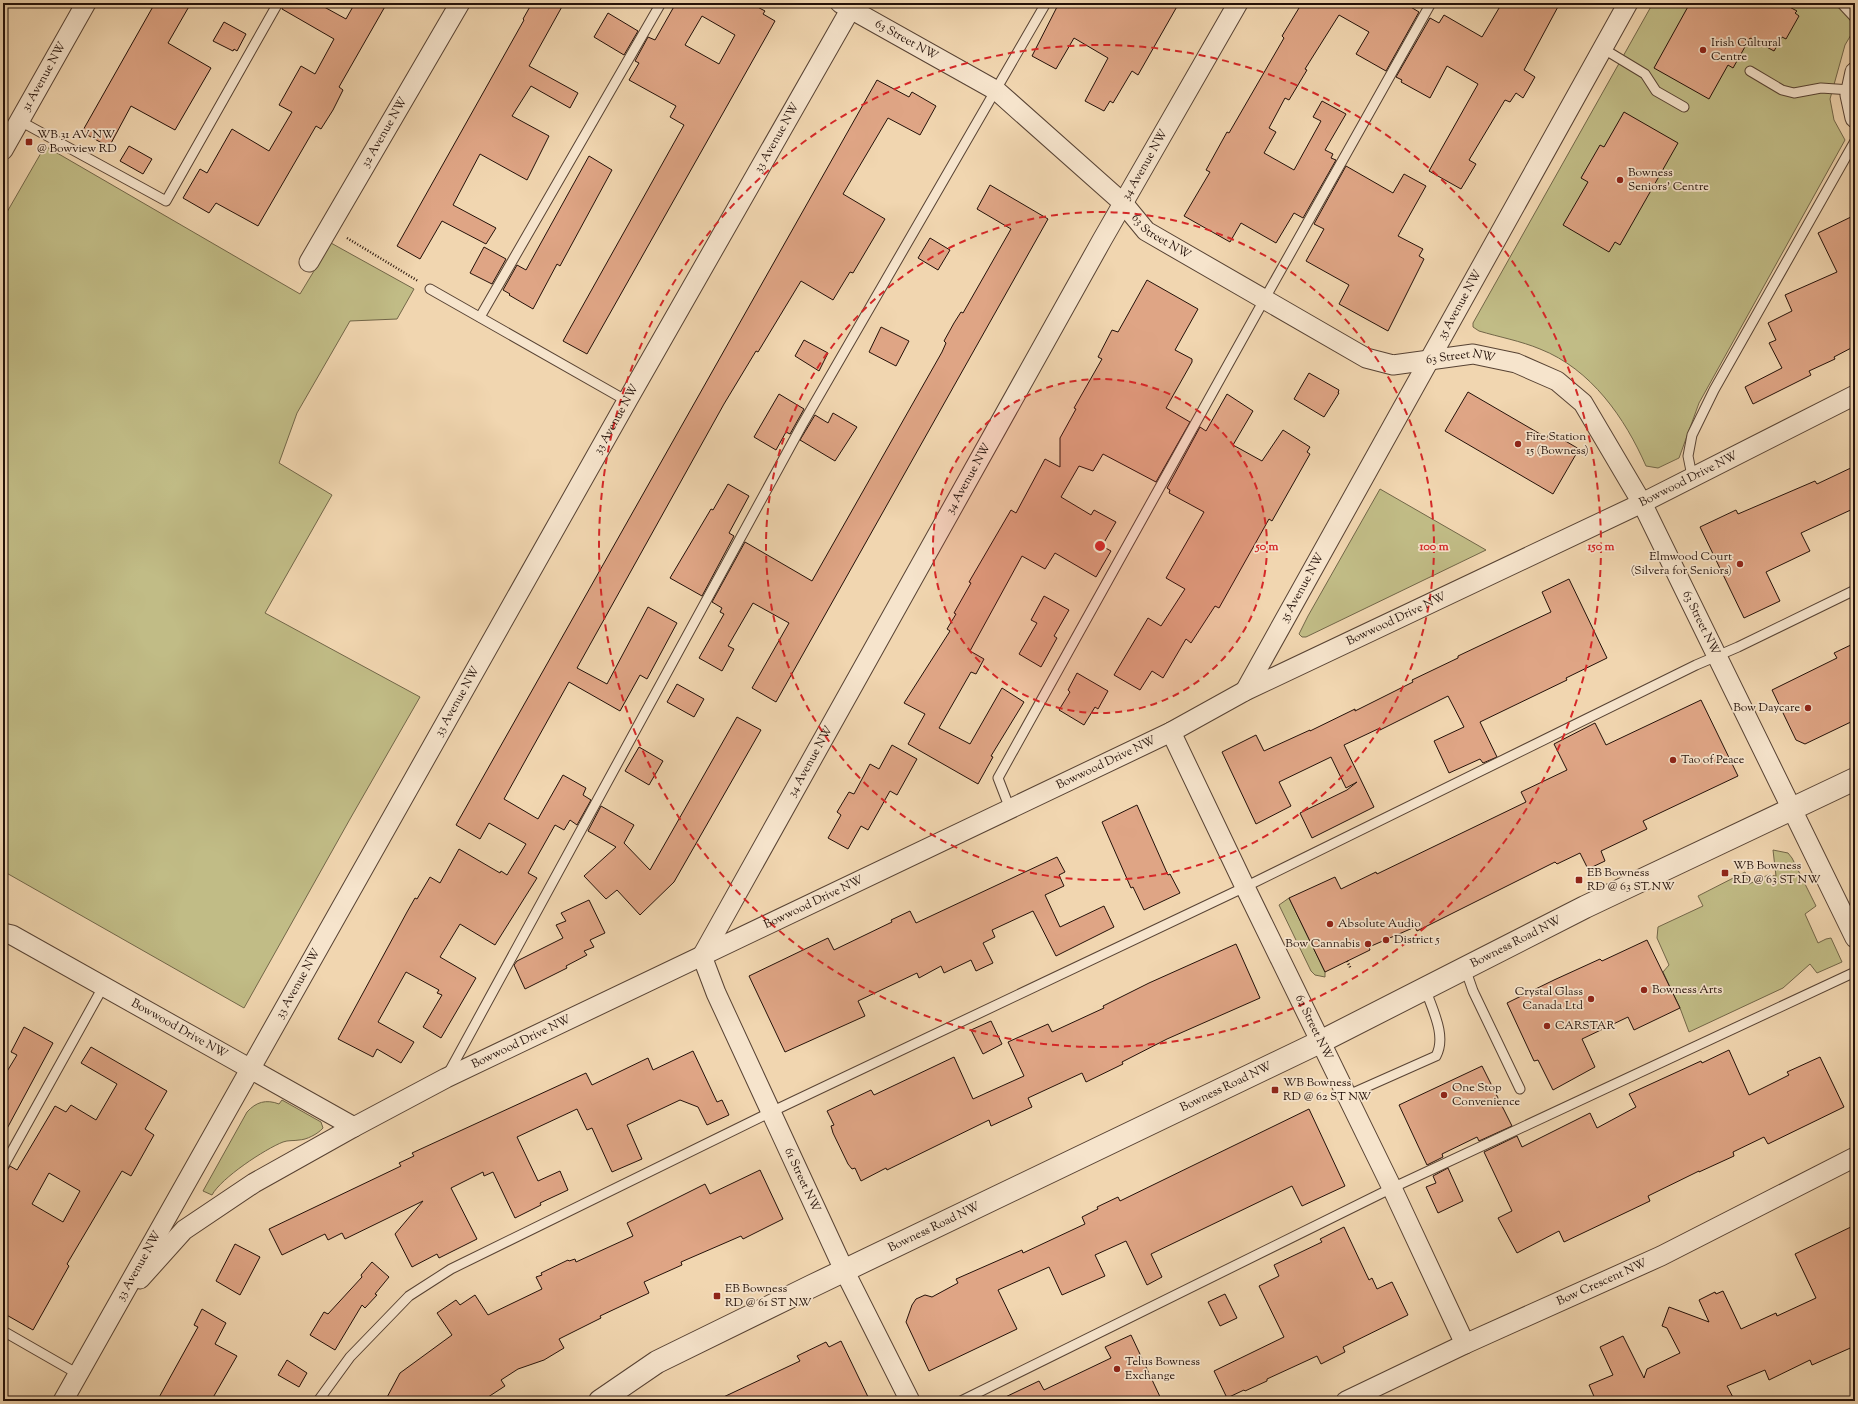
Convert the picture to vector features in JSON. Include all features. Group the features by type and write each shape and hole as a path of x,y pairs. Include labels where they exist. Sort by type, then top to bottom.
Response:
{"street":[{"name":"31 Avenue NW","path":"3,150 86,3"},
{"name":"32 Avenue NW","path":"309,262 460,3"},
{"name":"34 Avenue NW","path":"702,956 1123,203 1238,3"},
{"name":"35 Avenue NW","path":"1245,691 1427,361 1628,3"},
{"name":"63 Street NW","path":"848,5 997,91 1123,203 1146,231 1366,358 1393,365 1473,354 1516,364 1557,381 1583,403 1642,503 1855,938"},
{"name":"33 Avenue NW","path":"63,1401 627,401 848,5"},
{"path":"1853,81 1851,106 1855,118"},
{"name":"Bowwood Drive NW","path":"116,1305 184,1230 254,1182 446,1078 1172,732 1245,691 1642,503 1692,476 1855,395"},
{"name":"62 Street NW","path":"1172,732 1244,888 1392,1188 1465,1344"},
{"name":"Bowness Road NW","path":"600,1401 657,1362 844,1270 1320,1042 1585,907 1855,779"},
{"name":"Bowwood Drive NW","path":"3,933 12,935 354,1127"},
{"name":"61 Street NW","path":"702,956 716,993 844,1270 910,1401"},
{"name":"Bow Crescent NW","path":"1346,1401 1465,1344 1661,1256 1855,1157"}],"lane":[{"path":"20,121 166,201 278,3"},
{"path":"480,317 661,3"},
{"path":"446,1078 802,426 997,91 1046,3"},
{"path":"1010,809 998,778 1431,3"},
{"path":"1841,3 1855,18"},
{"path":"1602,48 1645,74 1656,91 1684,106"},
{"path":"1750,71 1782,90 1794,93 1853,81"},
{"path":"1692,476 1688,456 1692,435 1714,390 1855,140"},
{"path":"430,289 627,401"},
{"path":"318,1401 350,1357 409,1296 451,1269 771,1112 1244,888 1716,656 1855,590"},
{"path":"1465,968 1473,991 1520,1089"},
{"path":"962,1401 1392,1188 1855,972"},
{"path":"3,1167 103,986"},
{"path":"1346,1096 1436,1056 1440,1048 1440,1036 1426,988"},
{"path":"3,1331 78,1374"}],"path":[{"path":"330,228 430,289"},
{"path":"1347,961 1351,969"}],"shaded area":[{"path":"1653,3 1855,3 1855,28 1845,45 1830,99 1834,120 1845,140 1699,403 1679,458 1658,468 1646,466 1638,448 1617,413 1590,382 1575,369 1558,358 1533,346 1479,331 1473,327 1473,323"},
{"path":"45,146 300,294 331,243 414,289 397,319 350,321 297,413 279,463 332,495 265,613 420,697 244,1008 3,871 3,219"},
{"path":"1380,489 1486,550 1306,637 1302,637 1299,634 1308,616"},
{"path":"1773,850 1788,853 1792,858 1816,906 1805,914 1818,943 1831,938 1842,962 1817,973 1810,964 1783,988 1689,1032 1680,1008 1663,972 1669,965 1657,938 1658,927 1703,906 1698,896 1745,872 1749,884 1768,875 1776,876"},
{"path":"1289,898 1325,972 1325,977 1315,975 1311,971 1279,905"},
{"path":"282,1100 321,1122 323,1128 308,1138 302,1140 285,1141 266,1151 244,1165 224,1181 212,1195 203,1191 247,1112 262,1102 274,1102 279,1104"}],"building":[{"path":"155,3 191,3 168,43 211,68 175,130 131,106 109,147 82,132"},
{"path":"284,3 317,3 346,19 355,3 387,3 339,87 343,90 333,110 321,129 316,126 258,226 216,203 209,213 183,198 200,169 207,173 232,129 269,151 292,112 279,105 301,66 315,74 334,39 282,9"},
{"path":"532,3 564,3 529,66 578,93 570,108 531,86 512,116 549,136 527,180 480,154 453,205 496,228 486,244 442,221 420,259 397,246 524,20 523,19"},
{"path":"676,3 750,3 765,11 763,14 775,21 587,354 563,341 684,125 670,117 676,106 629,80 639,63 635,61 648,37 655,40","holes":["702,16 735,35 719,64 685,45"]},
{"path":"1059,3 1179,3 1138,75 1132,71 1113,103 1110,101 1104,111 1085,101 1108,58 1074,38 1056,69 1032,56"},
{"path":"1302,3 1404,3 1419,12 1386,71 1356,54 1369,32 1339,15 1305,69 1307,70 1289,100 1285,98 1269,128 1276,132 1264,153 1294,170 1321,121 1313,117 1322,101 1346,114 1325,150 1333,154 1331,158 1336,160 1303,218 1294,213 1276,243 1241,223 1230,242 1184,216 1210,172 1206,170 1227,132 1229,133 1284,38 1282,36"},
{"path":"1502,3 1560,3 1524,70 1535,77 1523,98 1516,93 1510,102 1505,100 1469,160 1476,164 1461,189 1429,171 1478,84 1447,66 1430,98 1401,82 1402,80 1396,77 1430,18 1439,23 1444,15 1482,37"},
{"name":"Irish Cultural Centre","path":"1690,3 1782,3 1797,11 1795,13 1799,16 1786,39 1782,37 1774,51 1750,38 1733,68 1728,65 1709,99 1654,68"},
{"path":"608,13 638,31 624,55 594,37"},
{"path":"224,22 246,34 237,51 234,49 233,51 213,41"},
{"path":"877,80 909,97 912,92 936,106 920,135 888,118 843,194 885,219 853,273 850,272 833,300 801,281 758,352 756,351 724,404 577,668 607,684 648,607 677,623 647,679 640,675 620,711 569,682 504,799 538,819 563,775 586,788 583,795 591,800 577,825 570,820 564,830 555,825 528,873 537,878 495,945 460,924 440,957 476,978 441,1038 423,1027 442,995 437,993 439,990 406,972 378,1022 414,1042 401,1063 377,1049 373,1057 338,1039 407,912 415,898 417,899 430,877 440,883 459,849 500,873 501,871 507,875 526,844 489,823 480,839 456,825"},
{"name":"Bowness Seniors' Centre","path":"1624,112 1678,143 1620,245 1615,242 1609,252 1563,225 1588,182 1581,178 1600,145 1604,147"},
{"path":"129,146 152,159 143,174 120,161"},
{"path":"589,156 612,170 560,266 557,264 533,309 503,290 517,265 526,270"},
{"path":"1346,166 1393,193 1404,174 1426,186 1398,236 1423,249 1419,256 1424,259 1388,331 1339,304 1349,285 1306,261 1324,229 1314,224"},
{"path":"990,185 1048,219 776,702 752,688 789,623 753,603 728,646 734,649 722,671 699,658 724,614 720,612 722,608 712,602 745,542 812,581 942,352 946,343 944,341 954,323 961,312 963,313 1011,229 977,209"},
{"path":"1855,215 1855,346 1834,357 1835,359 1809,371 1811,375 1753,404 1745,387 1782,368 1769,343 1776,340 1768,323 1792,311 1785,295 1837,272 1818,233"},
{"path":"930,238 950,250 938,270 918,258"},
{"path":"484,247 506,259 492,284 470,273"},
{"path":"1147,280 1198,309 1175,350 1192,359 1192,362 1166,408 1190,422 1156,482 1103,454 1093,471 1079,466 1061,497 1091,515 1094,510 1116,522 1102,546 1111,551 1096,577 1055,553 1045,569 1022,556 970,651 984,659 976,674 971,672 939,728 970,744 1002,688 1024,702 991,756 993,757 978,784 908,744 925,714 904,703 950,631 947,629 971,583 969,582 1011,510 1016,513 1045,459 1060,467 1060,438 1076,409 1074,408 1102,359 1098,357 1112,330 1118,332"},
{"path":"881,327 909,341 896,366 869,352"},
{"path":"804,340 828,353 819,371 795,356"},
{"path":"1309,373 1339,390 1339,393 1324,417 1294,399"},
{"name":"Fire Station 15 (Bowness)","path":"1468,392 1547,438 1550,432 1579,449 1553,494 1445,431"},
{"path":"779,394 804,409 790,434 786,432 776,450 754,437"},
{"path":"1227,394 1253,411 1233,445 1262,461 1283,430 1310,447 1307,452 1310,454 1272,521 1269,519 1219,608 1215,606 1191,643 1186,639 1163,678 1152,671 1140,690 1114,675 1148,618 1161,626 1185,589 1166,578 1204,512 1169,493 1170,490 1167,488 1200,427 1206,431"},
{"path":"833,413 857,427 835,461 800,440 815,415 828,423"},
{"path":"1855,466 1855,508 1801,533 1810,551 1766,572 1780,601 1744,618 1700,527 1736,510 1738,514 1815,481 1817,484"},
{"path":"728,484 749,496 729,533 734,536 702,596 670,578 711,509 713,510"},
{"path":"1569,579 1607,658 1566,678 1567,680 1480,722 1497,757 1483,763 1480,759 1449,773 1434,741 1464,727 1448,696 1380,730 1380,728 1344,745 1374,807 1312,838 1300,813 1347,790 1357,782 1346,788 1331,757 1279,782 1291,806 1256,824 1222,752 1256,735 1264,751 1355,709 1355,711 1413,682 1412,680 1458,658 1458,656 1551,612 1542,592"},
{"path":"1044,596 1069,610 1054,636 1057,638 1041,667 1019,654 1037,623 1031,620"},
{"name":"Bow Daycare","path":"1855,643 1855,720 1805,744 1796,740 1772,690 1837,658 1834,653"},
{"path":"1077,673 1108,691 1098,709 1095,707 1084,725 1059,710 1070,692 1068,690"},
{"path":"677,684 704,699 694,717 667,702"},
{"path":"1701,700 1738,776 1643,821 1647,829 1601,851 1605,861 1588,869 1580,853 1557,864 1555,862 1417,931 1415,927 1369,947 1370,950 1325,972 1289,898 1335,877 1341,889 1376,872 1377,874 1526,802 1521,792 1567,770 1554,744 1595,723 1606,745"},
{"path":"737,717 761,730 674,882 640,915 617,890 606,899 584,876 616,847 588,831 601,806 634,825 624,843 650,870"},
{"path":"892,745 917,759 897,795 890,791 868,830 861,826 848,849 828,838 841,815 837,812 849,792 854,794 870,764 879,769"},
{"path":"639,747 663,761 649,785 625,771"},
{"path":"1137,805 1168,875 1170,874 1180,893 1144,910 1133,887 1131,888 1102,822"},
{"path":"1057,857 1065,872 1059,875 1064,886 1045,895 1060,927 1104,906 1114,927 1056,956 1033,911 992,930 995,937 983,943 993,963 976,971 971,960 944,973 941,966 919,978 917,973 858,1001 865,1016 785,1052 749,976 828,938 834,950 892,922 891,920 910,911 916,923"},
{"path":"589,900 605,933 590,940 594,947 584,951 587,955 566,966 567,968 525,989 514,965 517,961 563,938 556,925 566,921 561,913"},
{"path":"1647,940 1680,1008 1634,1030 1628,1017 1582,1039 1595,1067 1553,1090 1538,1060 1534,1061 1507,1003 1600,959 1602,961"},
{"path":"1236,944 1260,998 1167,1039 1122,1062 1123,1064 1086,1082 1082,1073 1028,1098 1032,1107 991,1126 989,1120 887,1170 886,1168 861,1181 855,1168 852,1169 848,1164 833,1133 831,1126 834,1125 827,1111 871,1090 874,1095 954,1057 973,1099 1024,1076 1008,1042 1048,1024 1052,1032 1104,1008 1103,1006 1149,983"},
{"path":"991,1021 1002,1044 983,1054 971,1030"},
{"path":"24,1027 53,1043 3,1136 3,1078 17,1055 11,1052"},
{"path":"91,1047 167,1091 145,1129 154,1135 131,1176 122,1171 67,1264 69,1266 33,1330 3,1313 3,1173 6,1172 10,1166 17,1170 55,1106 66,1112 71,1105 96,1120 117,1084 81,1063","holes":["49,1173 80,1191 63,1222 32,1204"]},
{"path":"1729,1050 1749,1095 1789,1075 1787,1072 1820,1057 1844,1107 1768,1144 1764,1137 1733,1152 1734,1156 1648,1196 1650,1201 1564,1242 1559,1231 1517,1253 1498,1218 1512,1211 1484,1152 1517,1136 1522,1147 1590,1113 1597,1128 1636,1107 1629,1094 1701,1061 1702,1063"},
{"path":"693,1051 717,1102 722,1100 729,1115 707,1125 698,1107 680,1100 627,1125 642,1159 612,1172 592,1128 587,1130 577,1109 517,1137 538,1181 560,1171 568,1190 540,1203 541,1205 515,1218 493,1172 484,1176 483,1172 451,1188 477,1239 439,1258 437,1254 412,1267 395,1234 423,1201 345,1239 342,1233 328,1240 325,1234 282,1255 269,1229 401,1166 399,1163 414,1156 412,1153 586,1073 592,1085 648,1058 653,1070"},
{"path":"1482,1066 1512,1126 1479,1141 1477,1137 1442,1154 1443,1157 1427,1165 1399,1105"},
{"path":"1309,1109 1345,1186 1302,1206 1292,1186 1151,1254 1162,1277 1147,1285 1126,1241 1095,1255 1105,1276 1062,1295 1049,1267 998,1290 1017,1329 929,1371 906,1322 912,1305 916,1299 925,1295 932,1297 958,1283 956,1279 1022,1250 1023,1253 1085,1224 1082,1217 1098,1209 1097,1207 1118,1197 1120,1201"},
{"path":"1448,1168 1463,1201 1438,1213 1426,1187 1436,1183 1433,1176"},
{"path":"760,1170 783,1219 743,1239 741,1236 681,1262 682,1265 644,1282 649,1293 600,1316 601,1318 559,1339 564,1348 544,1360 518,1369 501,1380 505,1386 482,1401 385,1401 400,1373 452,1335 437,1313 456,1300 460,1305 475,1295 488,1315 542,1289 536,1277 542,1275 541,1273 568,1260 575,1259 576,1262 633,1236 627,1223 705,1184 710,1194"},
{"path":"1855,1225 1855,1346 1812,1365 1810,1360 1769,1380 1765,1370 1727,1386 1735,1401 1596,1401 1589,1385 1613,1375 1600,1347 1623,1336 1644,1378 1647,1369 1680,1353 1667,1328 1662,1326 1669,1307 1709,1322 1699,1300 1715,1292 1716,1294 1723,1291 1741,1329 1776,1313 1777,1316 1816,1298 1795,1254"},
{"path":"1344,1227 1369,1280 1372,1278 1377,1289 1392,1282 1408,1315 1343,1347 1345,1352 1321,1364 1317,1356 1267,1379 1267,1381 1227,1398 1214,1371 1284,1337 1259,1286 1279,1276 1274,1265 1322,1242 1320,1239"},
{"path":"235,1244 260,1257 240,1295 216,1281"},
{"path":"372,1262 389,1277 375,1294 377,1295 365,1308 362,1305 335,1350 310,1335 324,1312 328,1314 362,1277 361,1275"},
{"path":"1225,1294 1237,1318 1220,1326 1208,1302"},
{"path":"202,1309 226,1323 215,1344 237,1356 211,1401 157,1401 198,1327 194,1325"},
{"name":"Telus Bowness Exchange","path":"1131,1335 1162,1401 997,1401 1039,1381 1044,1390 1111,1358 1105,1347"},
{"path":"841,1341 870,1401 715,1401 800,1361 797,1356 826,1342 829,1347"},
{"path":"287,1360 307,1373 299,1387 278,1375"}],"place":[{"name":"Irish Cultural Centre","path":"1703,50"},
{"name":"WB 31 AV NW @ Bowview RD","path":"29,142"},
{"name":"Bowness Seniors' Centre","path":"1620,180"},
{"name":"Fire Station 15 (Bowness)","path":"1518,444"},
{"name":"Elmwood Court (Silvera for Seniors)","path":"1740,564"},
{"name":"Bow Daycare","path":"1808,708"},
{"name":"Tao of Peace","path":"1673,760"},
{"name":"WB Bowness RD @ 63 ST NW","path":"1725,873"},
{"name":"EB Bowness RD @ 63 ST NW","path":"1579,880"},
{"name":"Absolute Audio","path":"1330,924"},
{"name":"District 5","path":"1386,940"},
{"name":"Bow Cannabis","path":"1368,944"},
{"name":"Bowness Arts","path":"1644,990"},
{"name":"Crystal Glass Canada Ltd","path":"1591,999"},
{"name":"CARSTAR","path":"1547,1026"},
{"name":"WB Bowness RD @ 62 ST NW","path":"1275,1090"},
{"name":"One Stop Convenience","path":"1444,1095"},
{"name":"EB Bowness RD @ 61 ST NW","path":"717,1296"},
{"name":"Telus Bowness Exchange","path":"1117,1369"}]}
